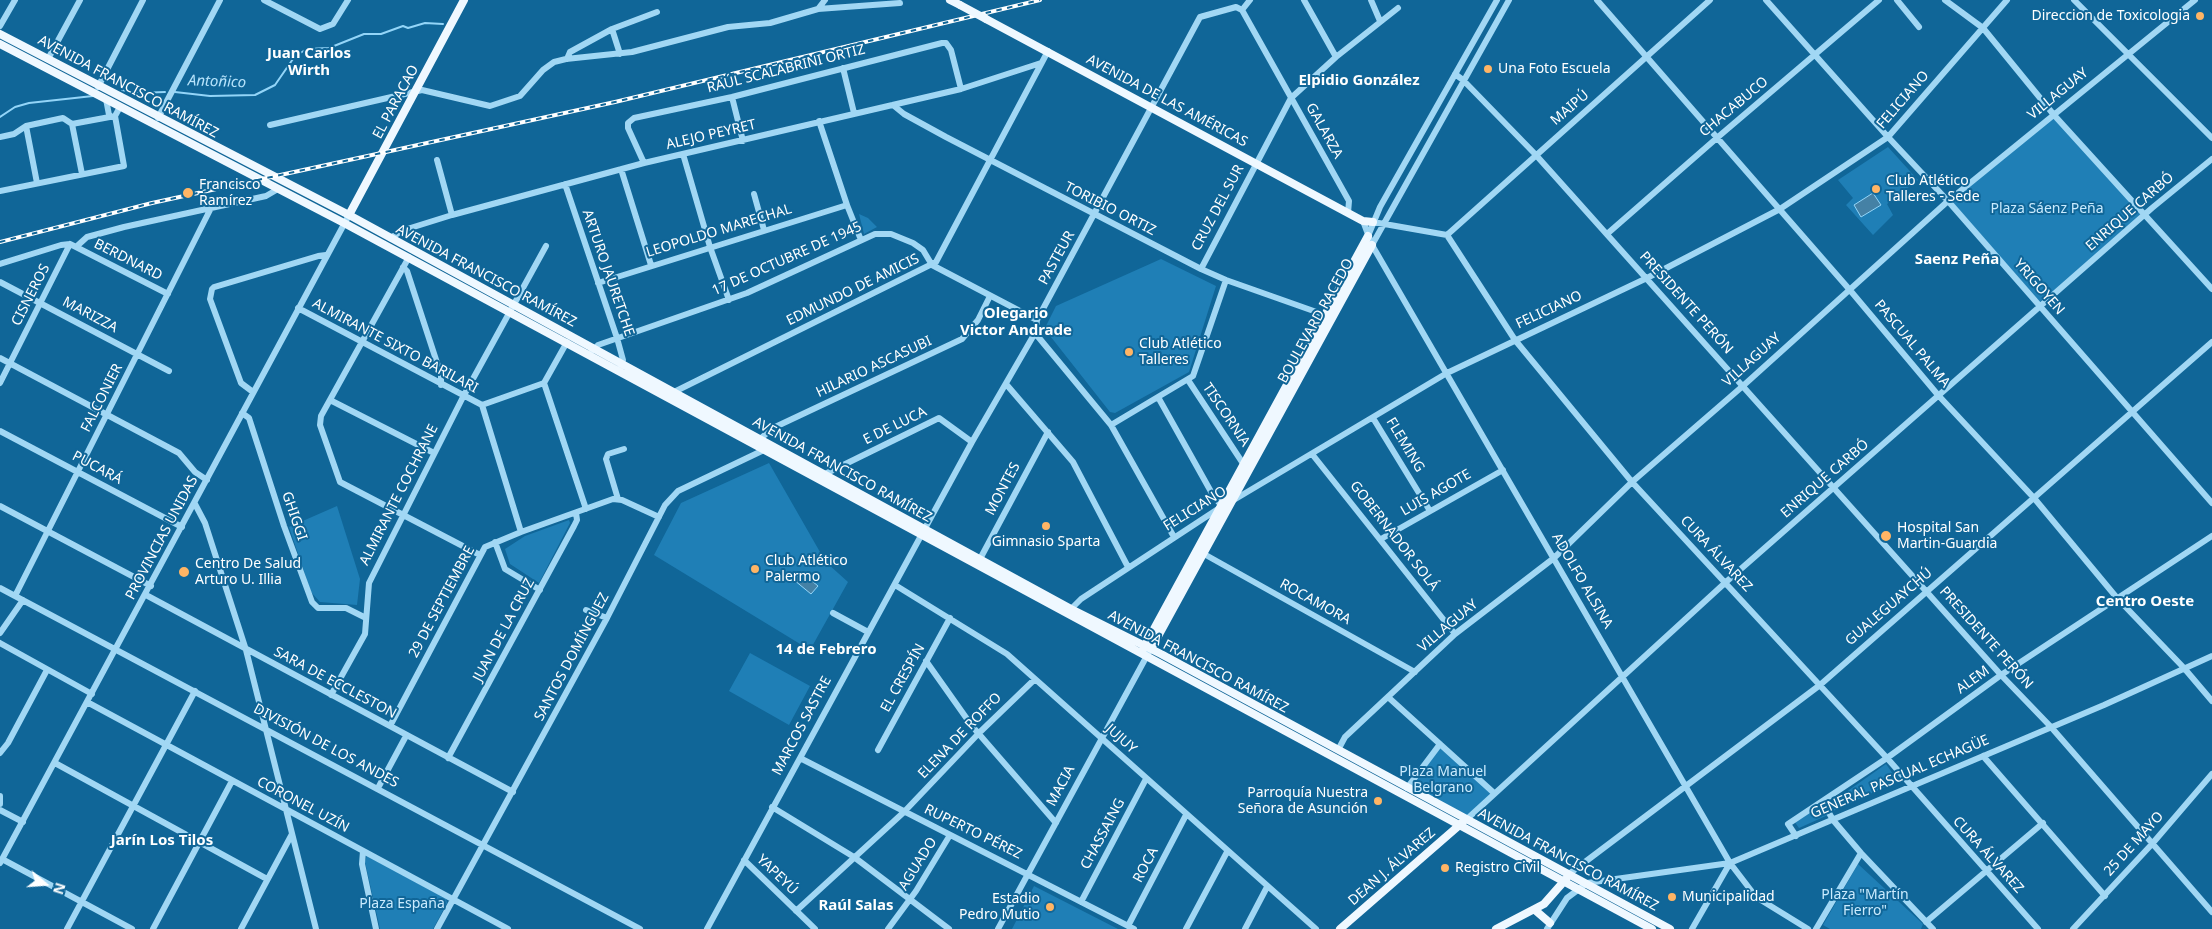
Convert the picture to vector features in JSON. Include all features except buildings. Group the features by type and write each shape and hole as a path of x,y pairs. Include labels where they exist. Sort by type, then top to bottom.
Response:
{"main road":[{"name":"EL PARACAO","path":"349,215 464,0"},
{"name":"AVENIDA DE LAS AMÉRICAS","path":"950,0 1363,221 1373,222"},
{"name":"AVENIDA FRANCISCO RAMÍREZ","path":"0,34 98,87 349,215 567,342 592,351"},
{"name":"AVENIDA FRANCISCO RAMÍREZ","path":"0,44 409,257 511,308 621,367 762,450 923,532 1464,822 1587,883 1670,929"},
{"name":"BOULEVARD RACEDO","path":"1146,651 1368,236"},
{"name":"BOULEVARD RACEDO","path":"1146,651 1204,554 1372,245"},
{"name":"AVENIDA FRANCISCO RAMÍREZ","path":"621,367 674,392 825,474 923,532 980,559 1146,651 1338,750 1407,788 1577,889 1652,929"},
{"name":"DEAN J. ÁLVAREZ","path":"1340,929 1464,822"},
{"path":"1496,929 1535,910 1550,899 1569,874"},
{"path":"1535,910 1549,926"}],"street":[{"path":"0,26 15,0"},
{"path":"48,59 80,0"},
{"path":"98,87 143,0"},
{"path":"158,118 220,0"},
{"path":"264,0 320,29 329,27 337,20 348,0"},
{"path":"818,9 825,0"},
{"path":"1242,10 1250,0"},
{"path":"1304,0 1336,58"},
{"path":"1371,0 1380,21"},
{"name":"BOULEVARD RACEDO","path":"1368,236 1373,222 1497,0"},
{"name":"BOULEVARD RACEDO","path":"1372,245 1463,80 1510,0"},
{"name":"PASCUAL PALMA","path":"1597,0 1718,137 1938,395 2034,498 2117,598 2184,668 2212,701"},
{"name":"MAIPÚ","path":"1447,235 1535,154 1647,58 1710,0"},
{"name":"YRIGOYEN","path":"1766,0 1888,138 1948,200 2212,503"},
{"name":"CHACABUCO","path":"1607,234 1879,0"},
{"path":"1897,0 1919,28"},
{"path":"1945,0 1983,28 2054,114 2212,289"},
{"name":"FELICIANO","path":"1071,609 1081,599 1222,506 1447,373 1647,278 1780,209 1888,138 2007,0"},
{"path":"2074,0 2212,138"},
{"name":"VILLAGUAY","path":"1338,750 1345,737 1455,634 1554,558 1632,482 1744,385 1948,200 2195,0"},
{"path":"270,125 422,90 490,106 515,99 543,70 554,62 620,54 728,27 770,23 818,9 858,2 863,6 900,3"},
{"name":"PASTEUR","path":"923,532 1035,333 1037,320 1095,216 1200,17 1236,7 1242,10"},
{"name":"CRUZ DEL SUR","path":"1201,270 1291,98 1336,58 1398,8"},
{"name":"GALARZA","path":"1242,10 1349,201 1348,213"},
{"path":"567,59 570,52 612,29 657,12"},
{"path":"612,29 620,54"},
{"name":"RAÚL SCALABRINI ORTIZ","path":"644,163 628,128 631,119 732,97 946,43 951,50 961,90"},
{"name":"EDMUNDO DE AMICIS","path":"674,392 932,265 944,252 989,159 1048,51"},
{"name":"ALEJO PEYRET","path":"390,238 404,230 452,215 565,184 819,121 961,90 1041,63"},
{"path":"843,68 854,113"},
{"name":"PRESIDENTE PERÓN","path":"1455,74 1535,154 1744,385 2001,675 2051,727 2212,912"},
{"path":"732,97 743,140"},
{"path":"0,191 124,166 106,99"},
{"name":"TORIBIO ORTIZ","path":"893,105 904,114 1201,270 1325,315"},
{"path":"0,137 14,134 26,126 63,118 72,124 112,116 120,106"},
{"path":"819,121 847,205 861,240"},
{"path":"72,124 82,174"},
{"path":"26,126 38,183"},
{"path":"683,154 710,246 729,300"},
{"name":"ENRIQUE CARBÓ","path":"1464,822 1726,582 2145,214 2212,159"},
{"path":"438,160 452,215"},
{"path":"621,169 651,265"},
{"name":"ARTURO JAURETCHE","path":"565,184 617,338 621,367"},
{"path":"0,264 61,245 73,246 87,237 266,196 278,189"},
{"path":"754,194 764,230"},
{"name":"LEOPOLDO MARECHAL","path":"598,283 710,246 847,205"},
{"name":"FALCONIER","path":"15,596 210,210"},
{"name":"PROVINCIAS UNIDAS","path":"1,861 151,586 252,392 349,215"},
{"name":"ADOLFO ALSINA","path":"1363,221 1372,245 1730,863 1756,897 1808,929"},
{"path":"1373,222 1447,235"},
{"name":"17 DE OCTUBRE DE 1945","path":"592,351 617,338 729,300 861,240 882,233 896,235 918,246 932,265"},
{"name":"CURA ÁLVAREZ","path":"1447,235 1515,340 1632,482 1887,758 2038,929"},
{"name":"BERDNARD","path":"73,246 168,294"},
{"name":"CISNEROS","path":"0,383 73,246"},
{"name":"ALMIRANTE COCHRANE","path":"331,695 364,634 369,583 463,397 546,246"},
{"path":"252,392 241,383 210,299 212,290 214,287 326,255"},
{"path":"409,257 360,342 321,416 320,425 340,482 480,555"},
{"path":"932,265 1037,320"},
{"path":"403,267 407,271 441,375 441,384"},
{"path":"1111,425 1188,380 1195,372 1226,280"},
{"name":"MARIZZA","path":"0,282 169,371"},
{"name":"HILARIO ASCASUBI","path":"760,439 773,428 952,345 969,333 990,296"},
{"name":"ALMIRANTE SIXTO BARILARI","path":"298,308 463,397 482,405"},
{"path":"1035,333 1111,425 1174,537"},
{"path":"521,532 482,405 544,383 567,342"},
{"name":"GUALEGUAYCHÚ","path":"1569,874 1820,685 2212,342"},
{"path":"0,358 179,453 195,472 207,480"},
{"name":"TISCORNIA","path":"1188,380 1244,465"},
{"path":"544,383 586,509"},
{"path":"1006,384 1077,469 1128,567"},
{"path":"1158,397 1214,497 1222,506"},
{"path":"330,400 434,454"},
{"name":"GHIGGI","path":"242,413 249,418 284,526 312,602 318,608 346,608 366,618"},
{"name":"E DE LUCA","path":"825,474 940,418 972,442"},
{"name":"FLEMING","path":"1373,418 1430,511"},
{"name":"PUCARÁ","path":"0,431 182,527"},
{"name":"MONTES","path":"980,559 1048,432"},
{"path":"760,439 762,450"},
{"name":"SANTOS DOMÍNGUEZ","path":"437,929 671,498 678,492 762,450 775,448"},
{"path":"624,449 608,454 606,459 618,499 659,517"},
{"name":"GOBERNADOR SOLÁ","path":"1312,454 1455,634"},
{"name":"LUIS AGOTE","path":"1381,539 1503,470"},
{"name":"29 DE SEPTIEMBRE","path":"390,726 485,547 521,532 618,499"},
{"path":"195,504 205,523 246,650 268,729 316,929"},
{"path":"0,506 151,586"},
{"name":"JUAN DE LA CRUZ","path":"448,758 574,526 576,513"},
{"name":"MARCOS SASTRE","path":"706,929 923,532"},
{"name":"ALEM","path":"1796,836 1788,824 1887,758 2001,675 2212,536"},
{"path":"495,542 505,569 540,590"},
{"name":"ROCAMORA","path":"1204,554 1415,672"},
{"name":"JUJUY","path":"896,584 1002,650 1227,852 1316,929"},
{"name":"DIVISIÓN DE LOS ANDES","path":"0,588 268,729 640,929"},
{"name":"SARA DE ECCLESTON","path":"146,594 246,650 513,792"},
{"path":"0,633 23,600"},
{"path":"586,610 607,618"},
{"path":"833,613 868,632"},
{"name":"EL CRESPÍN","path":"878,750 950,618"},
{"path":"0,644 92,694"},
{"name":"MACIA","path":"998,929 1102,738 1146,651"},
{"name":"GENERAL PASCUAL ECHAGÜE","path":"1587,883 1730,863 2051,727 2212,656"},
{"path":"926,661 978,733 1056,823"},
{"path":"0,753 8,743 47,670"},
{"name":"ELENA DE ROFFO","path":"796,911 904,812 978,733 1035,679"},
{"path":"67,929 195,691"},
{"path":"1388,697 1494,793"},
{"name":"CORONEL UZÍN","path":"87,702 508,929"},
{"path":"378,788 406,736"},
{"path":"1407,788 1440,744"},
{"path":"1982,756 2044,823 2104,896"},
{"name":"RUPERTO PÉREZ","path":"800,758 1131,927"},
{"path":"55,763 132,807 267,879"},
{"name":"25 DE MAYO","path":"2073,929 2152,844 2212,774"},
{"name":"CHASSAING","path":"1081,902 1146,779"},
{"path":"153,929 232,781"},
{"path":"0,796 0,804"},
{"path":"1823,802 1833,820 1861,853 1929,926 1987,872 2044,823"},
{"path":"772,807 854,857 949,929"},
{"path":"0,810 23,822"},
{"name":"ROCA","path":"1131,927 1186,815"},
{"path":"241,929 292,834"},
{"name":"AGUADO","path":"888,929 910,901 950,835"},
{"path":"363,851 362,864 376,929"},
{"path":"1186,929 1227,852"},
{"path":"1816,929 1861,853"},
{"name":"YAPEYÚ","path":"744,860 815,929"},
{"path":"1,861 132,929"},
{"path":"1692,929 1730,863"},
{"path":"1549,926 1561,906 1577,889 1587,883"},
{"path":"1245,929 1267,886"}],"green space":[{"name":"Plaza Sáenz Peña","path":"2054,116 2144,218 2040,302 1951,201"},
{"name":"Club Atlético Talleres - Sede","path":"1888,147 1918,180 1887,204 1893,215 1873,235 1846,205 1853,198 1838,180"},
{"path":"859,214 868,218 877,227 864,234"},
{"name":"Club Atlético Talleres","path":"1161,259 1216,286 1189,372 1115,413 1110,412 1047,332 1046,326 1056,306"},
{"name":"Club Atlético Palermo","path":"769,463 820,552 818,555 848,582 810,650 654,555 681,503"},
{"path":"337,506 360,579 357,605 320,602 311,592 289,527"},
{"path":"569,520 570,523 539,583 510,564 505,549 525,536"},
{"path":"750,653 810,686 789,725 729,691"},
{"name":"Plaza Manuel Belgrano","path":"1440,744 1494,793 1467,819 1407,788"},
{"path":"1886,764 1898,781 1833,811 1829,804"},
{"path":"1819,805 1828,815 1799,828 1794,821"},
{"name":"Plaza España","path":"367,855 446,899 447,903 433,929 380,929 365,862"},
{"name":"Plaza \"Martín Fierro\"","path":"1858,864 1923,924 1921,929 1830,929 1823,925"},
{"name":"Estadio Pedro Mutio","path":"1034,886 1118,929 1012,929"}],"shaded area":[{"path":"1873,193 1881,205 1861,217 1854,205"},
{"path":"801,572 818,586 811,594 794,580"}],"waterway":[{"name":"Antoñico","path":"175,92 210,96 255,95 275,85 295,56 307,49 329,48 364,34 381,34 403,26 408,28 425,23 443,24"},
{"name":"Antoñico","path":"122,90 137,93 165,92"},
{"name":"Antoñico","path":"0,117 15,107 29,103 93,96"}],"railway":[{"path":"0,242 152,203 615,102 1040,0"}],"place":[{"name":"Direccion de Toxicologia","path":"2200,16"},
{"name":"Una Foto Escuela","path":"1488,69"},
{"name":"Club Atlético Talleres - Sede","path":"1876,189"},
{"name":"Francisco Ramírez","path":"188,193"},
{"name":"Club Atlético Talleres","path":"1129,352"},
{"name":"Gimnasio Sparta","path":"1046,526"},
{"name":"Hospital San Martin-Guardia","path":"1886,536"},
{"name":"Club Atlético Palermo","path":"755,569"},
{"name":"Centro De Salud Arturo U. Illia","path":"184,572"},
{"name":"Parroquía Nuestra Señora de Asunción","path":"1378,801"},
{"name":"Registro Civil","path":"1445,868"},
{"name":"Municipalidad","path":"1672,897"},
{"name":"Estadio Pedro Mutio","path":"1050,907"}],"district":[{"name":"Juan Carlos Wirth","path":"309,62"},
{"name":"Elpidio González","path":"1359,81"},
{"name":"Saenz Peña","path":"1957,260"},
{"name":"Olegario Victor Andrade","path":"1016,322"},
{"name":"Centro Oeste","path":"2145,602"},
{"name":"14 de Febrero","path":"826,650"},
{"name":"Jarín Los Tilos","path":"162,841"},
{"name":"Raúl Salas","path":"856,906"}]}
